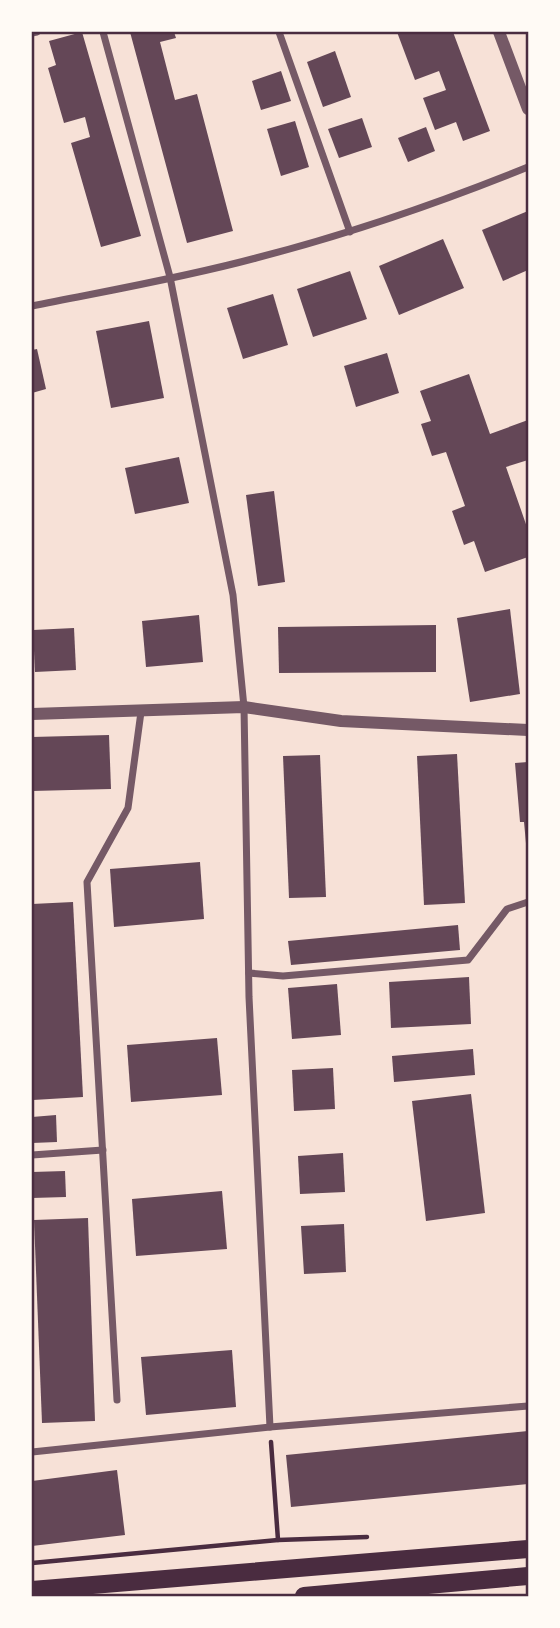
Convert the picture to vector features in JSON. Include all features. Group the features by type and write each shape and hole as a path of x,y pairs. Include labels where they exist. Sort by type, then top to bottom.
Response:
{"main road":[{"path":"32,1590 528,1549"},
{"path":"304,1597 528,1576"}],"street":[{"path":"32,33 37,32"},
{"path":"103,32 170,278 233,595 244,707 249,973 270,1427"},
{"path":"279,32 350,232"},
{"path":"499,32 528,109"},
{"path":"32,306 254,259 350,232 447,200 528,167"},
{"path":"32,715 244,707 341,721 528,730"},
{"path":"117,1400 87,883 128,808 141,712"},
{"path":"249,973 283,976 468,960 508,909 528,901"},
{"path":"32,1155 103,1150"},
{"path":"32,1452 270,1427 528,1406"}],"path":[{"path":"270,1427 278,1539"},
{"path":"32,1563 278,1539 371,1537"}],"building":[{"path":"82,32 141,236 101,247 71,143 90,137 85,117 64,123 48,68 56,65 49,41"},
{"path":"130,32 174,32 176,38 160,42 175,100 197,94 233,231 187,243"},
{"path":"397,32 453,32 490,131 463,141 456,122 435,130 423,98 446,90 439,71 415,80"},
{"path":"335,51 351,97 323,107 307,62"},
{"path":"281,71 291,101 261,110 252,81"},
{"path":"362,118 372,147 339,158 328,129"},
{"path":"295,121 309,167 281,176 267,129"},
{"path":"426,127 435,151 408,162 398,138"},
{"path":"528,211 528,270 503,281 482,230"},
{"path":"443,239 464,288 399,315 379,266"},
{"path":"350,271 367,319 313,337 297,289"},
{"path":"273,294 288,345 243,359 227,308"},
{"path":"149,321 164,398 111,408 96,331"},
{"path":"37,349 46,389 32,393 32,350"},
{"path":"387,353 399,393 356,407 344,366"},
{"path":"469,374 490,434 528,420 528,460 506,467 528,530 528,557 485,572 474,541 464,545 452,511 465,506 446,452 432,456 421,424 431,421 420,391"},
{"path":"179,457 189,503 135,514 125,468"},
{"path":"274,491 285,582 258,586 246,495"},
{"path":"510,609 520,694 470,702 457,618"},
{"path":"199,615 203,662 146,667 142,621"},
{"path":"436,625 436,672 279,673 278,627"},
{"path":"74,628 76,670 35,672 33,630"},
{"path":"109,735 111,789 32,791 32,737"},
{"path":"457,754 465,903 424,905 417,756"},
{"path":"320,755 326,897 289,898 283,756"},
{"path":"528,762 527,854 524,822 520,822 515,763"},
{"path":"200,862 204,919 114,927 110,869"},
{"path":"73,902 83,1097 33,1100 32,904"},
{"path":"458,925 460,950 291,965 288,941"},
{"path":"469,977 471,1024 391,1028 389,982"},
{"path":"337,984 341,1035 292,1039 288,988"},
{"path":"217,1038 222,1095 131,1102 127,1045"},
{"path":"473,1049 475,1075 394,1082 392,1056"},
{"path":"333,1068 335,1109 294,1111 292,1070"},
{"path":"471,1094 485,1213 426,1221 412,1101"},
{"path":"56,1115 57,1142 32,1143 32,1117"},
{"path":"343,1153 345,1192 300,1194 298,1156"},
{"path":"65,1171 66,1197 32,1198 32,1172"},
{"path":"222,1191 227,1249 136,1256 132,1199"},
{"path":"88,1218 95,1421 42,1423 34,1220"},
{"path":"344,1224 346,1272 304,1274 301,1226"},
{"path":"232,1350 236,1407 146,1415 141,1357"},
{"path":"528,1431 528,1484 291,1507 286,1455"},
{"path":"117,1470 125,1535 32,1546 32,1481"}]}
